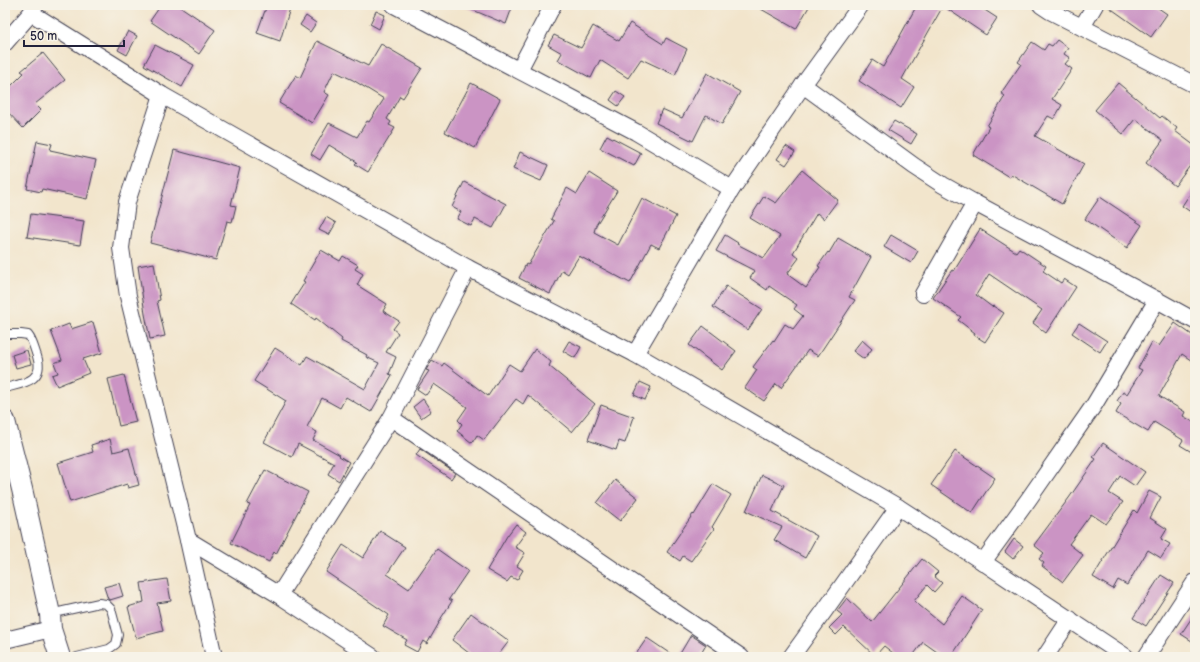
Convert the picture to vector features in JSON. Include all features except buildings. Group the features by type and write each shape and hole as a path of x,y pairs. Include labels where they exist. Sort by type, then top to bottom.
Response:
{"street":[{"path":"394,5 636,132 732,189"},
{"path":"519,70 553,5"},
{"path":"635,354 732,189 803,85 861,5"},
{"path":"1042,5 1195,85"},
{"path":"1082,27 1095,5"},
{"path":"5,43 33,9 162,94 468,268 635,354 898,507 1126,657"},
{"path":"803,85 914,166 943,185 1195,321"},
{"path":"162,94 127,202 121,248 128,296 188,540 214,657"},
{"path":"923,294 975,203"},
{"path":"279,595 391,418 468,268"},
{"path":"983,562 1094,405 1157,300"},
{"path":"391,418 741,657"},
{"path":"5,421 22,489 50,622 60,657"},
{"path":"791,657 898,507"},
{"path":"188,540 279,595 374,657"},
{"path":"1146,657 1195,582"},
{"path":"1045,657 1070,619"},
{"path":"5,640 50,622"}],"lane":[{"path":"5,334 28,335 31,339 39,364 37,375 28,382 5,388"},
{"path":"50,622 99,602 106,604 111,609 118,635 116,644 109,649 77,657"}]}
